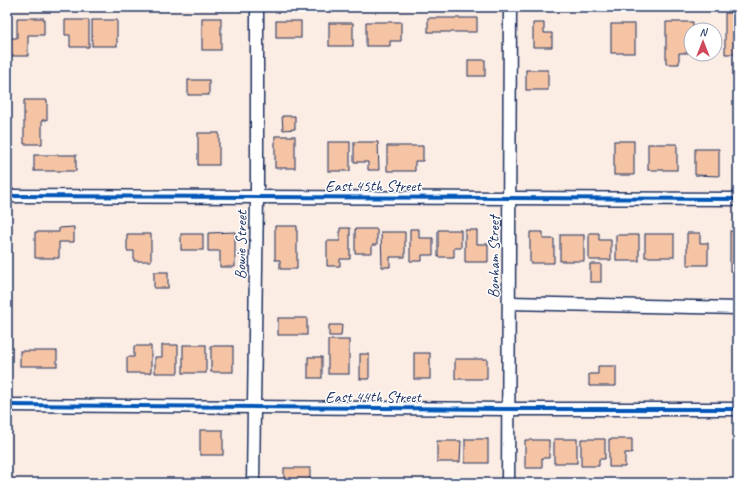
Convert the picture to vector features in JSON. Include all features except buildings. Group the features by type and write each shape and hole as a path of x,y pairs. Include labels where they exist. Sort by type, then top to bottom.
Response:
{"street":[{"name":"Bowie Street","path":"253,483 257,196 257,7"},
{"name":"Bonham Street","path":"508,483 510,7"},
{"name":"East 45th Street","path":"7,196 738,199"},
{"path":"509,304 738,308"},
{"name":"East 44th Street","path":"7,405 508,409 738,409"}],"cycle path":[{"path":"7,196 738,199"},
{"path":"7,405 508,409 738,409"}]}
